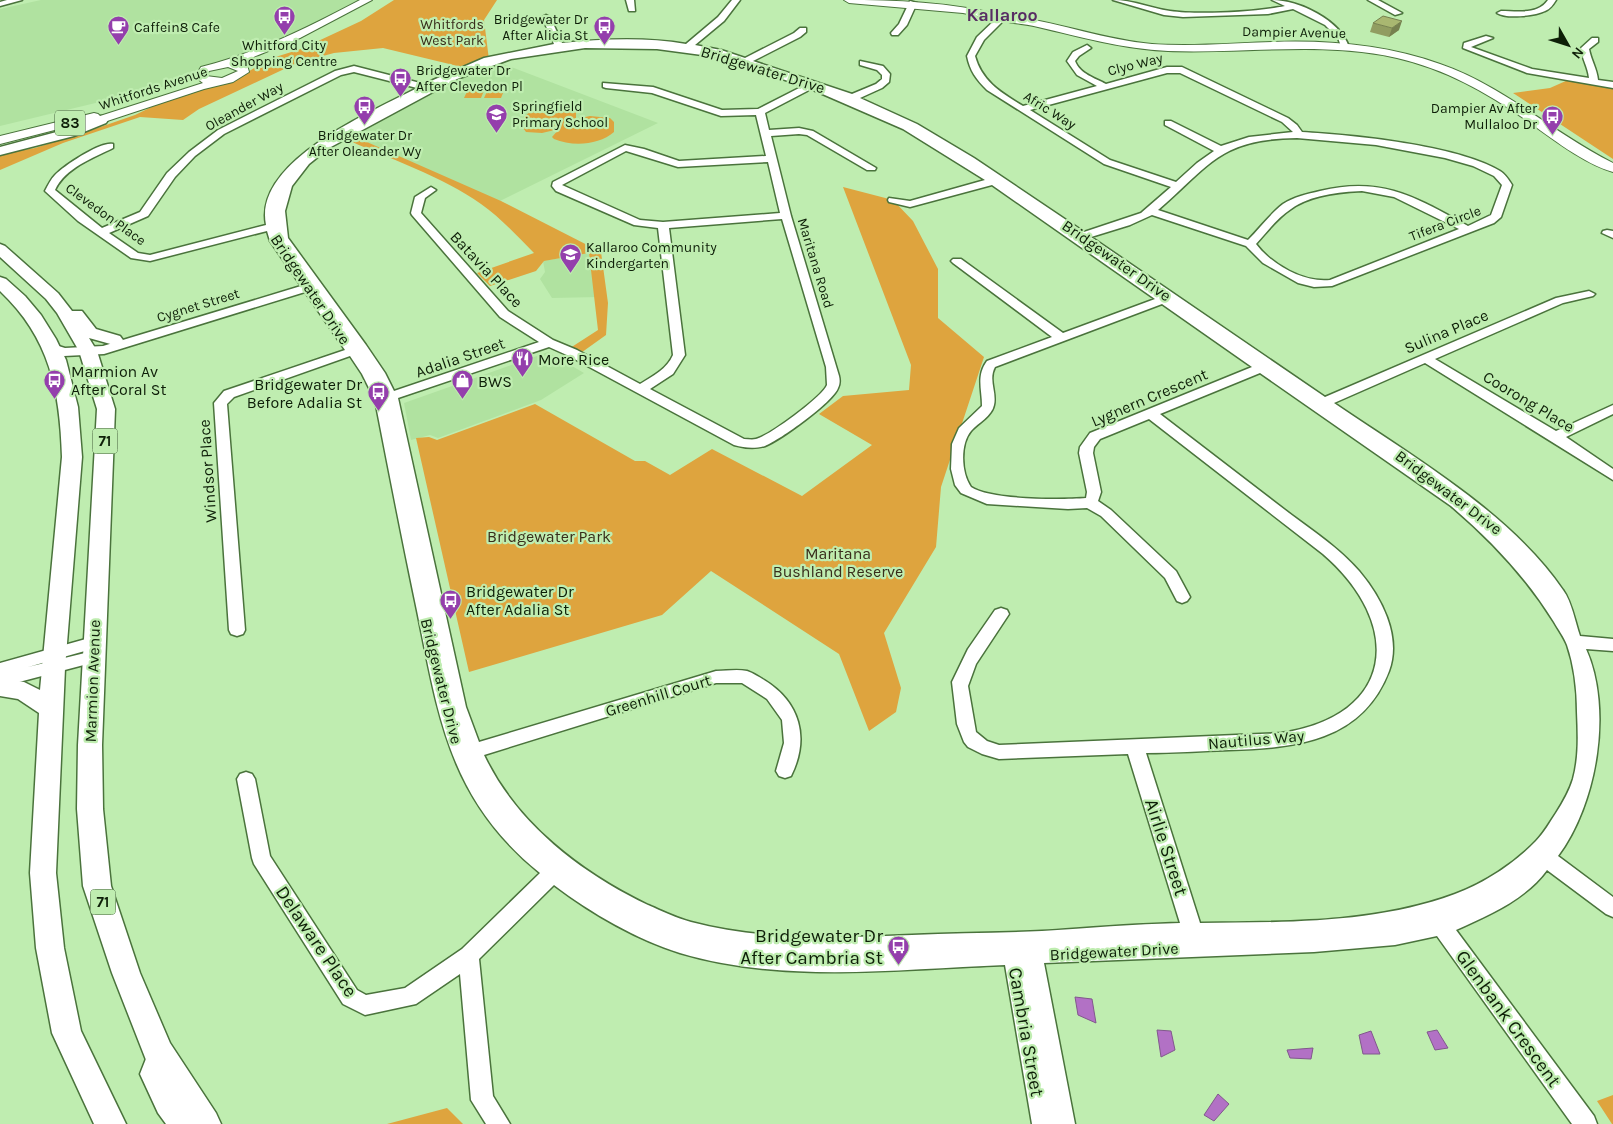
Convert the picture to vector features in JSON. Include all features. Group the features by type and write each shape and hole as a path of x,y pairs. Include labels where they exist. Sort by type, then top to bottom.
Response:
{"highway":[{"path":"0,151 69,133 101,120"},
{"name":"Marmion Avenue","path":"0,249 52,296 70,320 88,351 99,381 106,409 91,698 90,808 98,886 126,973 159,1054 206,1124"},
{"name":"71","path":"0,282 28,309 40,325 52,348 63,377 72,425 72,457 53,661 43,874 50,948 67,1033 110,1124"},
{"path":"52,296 63,298 90,333 114,340"},
{"path":"63,377 73,363 88,351"},
{"path":"0,687 24,692 51,710"}],"main road":[{"name":"Dampier Avenue","path":"849,0 913,4"},
{"name":"Dampier Avenue","path":"875,0 1003,16 1106,41 1153,47 1345,45 1407,58 1436,66 1472,80 1505,99 1582,153 1613,166"},
{"name":"Whitfords Avenue","path":"223,64 257,54 281,44 371,2"},
{"name":"Whitfords Avenue","path":"244,72 259,61 304,42 371,2"},
{"path":"223,64 240,65 244,72"},
{"name":"83","path":"223,64 201,73 200,77 205,80 229,80 244,72"},
{"name":"Whitfords Avenue","path":"0,140 70,123 140,101 180,86 201,73"},
{"name":"Whitfords Avenue","path":"0,147 101,120 200,87 229,80"}],"street":[{"path":"0,3 6,0"},
{"path":"0,3 18,0"},
{"path":"630,0 632,9"},
{"path":"685,47 712,22 730,0"},
{"path":"685,47 721,19 736,0"},
{"path":"1117,0 1167,13 1183,15 1268,12 1293,7"},
{"path":"1276,0 1334,27 1343,38 1345,45"},
{"path":"1372,0 1398,13"},
{"path":"1501,14 1542,10 1550,6 1552,0"},
{"path":"895,33 903,25 913,4"},
{"name":"Afric Way","path":"1003,16 976,44 971,56 974,68 990,88 1112,164 1178,186"},
{"path":"546,17 560,47"},
{"path":"744,62 796,36 803,30"},
{"path":"1488,38 1470,42 1467,48 1530,71 1613,85"},
{"path":"1594,82 1592,66 1586,56 1585,48 1595,40"},
{"name":"Bridgewater Drive","path":"622,42 685,47 744,62 812,85 850,99 906,127 996,180 1321,404 1456,503 1491,533 1530,575 1582,647 1602,695 1605,717 1596,759 1597,787 1586,814 1574,834 1544,857 1533,878 1509,895 1481,910 1437,919 1410,933 1362,940 1195,939 814,962 720,952 666,939 599,905 558,869 525,850 506,828 474,784 467,753 451,731 442,697 386,398 368,374 357,349 310,284 275,241 270,206 275,193 286,175 299,160 328,140 452,73 488,60 560,47 622,42"},
{"path":"1087,48 1074,56 1071,61 1072,66 1078,72 1104,86"},
{"path":"850,99 879,86 886,80 886,74 883,70 863,63"},
{"name":"Oleander Way","path":"103,232 144,214 171,175 192,154 221,132 338,73 354,69 426,88"},
{"name":"Clyo Way","path":"1023,109 1167,70 1188,72 1285,120 1294,127 1299,135"},
{"path":"606,84 653,90 721,113 760,112 812,85"},
{"name":"Maritana Road","path":"754,444 776,434 827,396 833,387 832,367 786,216 770,159 760,112"},
{"path":"1168,123 1220,150"},
{"path":"766,133 799,131 810,133 871,168"},
{"name":"Tifera Circle","path":"1079,237 1135,219 1151,211 1220,150 1237,143 1258,138 1299,135 1420,148 1458,158 1494,172 1503,178 1507,185 1494,219 1332,283 1320,284 1299,279 1256,253 1250,244 1151,211"},
{"name":"Clevedon Place","path":"110,146 75,164 52,186 50,192 82,219 135,256 146,258 274,226"},
{"path":"770,159 678,164 641,151 625,148 563,178 557,184 560,189 638,223 663,225 786,216"},
{"path":"893,200 910,204 996,180"},
{"path":"1250,244 1288,206 1337,189 1353,186 1374,188 1401,196 1468,230"},
{"name":"Batavia Place","path":"430,190 420,197 416,213 504,314 549,342 739,442 754,444"},
{"path":"640,390 671,369 676,364 679,355 663,225"},
{"path":"957,260 1060,337"},
{"name":"Cygnet Street","path":"88,351 100,344 310,284"},
{"name":"Cygnet Street","path":"52,348 64,352 104,350 310,284"},
{"name":"Sulina Place","path":"1321,404 1560,300 1589,294"},
{"path":"1168,298 996,360 986,368 988,406 960,437 958,445 959,472 965,489 978,497 1068,504 1090,502 1106,513 1164,568 1182,597"},
{"name":"Adalia Street","path":"386,398 549,342"},
{"name":"Windsor Place","path":"237,630 220,403 229,394 357,349"},
{"name":"Coorong Place","path":"1425,358 1556,437 1613,475"},
{"name":"Lygnern Crescent","path":"1090,502 1094,492 1086,453 1090,441 1095,436 1266,367"},
{"path":"1556,437 1613,410"},
{"name":"Nautilus Way","path":"1001,614 968,664 959,687 966,732 971,740 989,750 998,752 1288,740 1338,724 1364,702 1380,676 1385,650 1382,624 1362,586 1344,565 1151,414"},
{"path":"1582,647 1613,646"},
{"path":"1582,647 1613,654"},
{"path":"0,681 53,661 93,650"},
{"path":"0,669 53,661"},
{"name":"Greenhill Court","path":"467,753 716,677 745,677 773,694 790,719 793,743 784,771"},
{"name":"Airlie Street","path":"1135,747 1195,939"},
{"name":"Delaware Place","path":"246,779 261,858 350,997 365,1006 409,997 469,956 558,869"},
{"path":"1544,857 1613,908"},
{"name":"Glenbank Crescent","path":"1437,919 1586,1124"},
{"name":"Cambria Street","path":"1022,948 1043,1124"},
{"name":"Cambria Street","path":"1022,948 1064,1124"},
{"path":"469,956 482,1100 499,1124"},
{"path":"159,1054 151,1074 166,1105 179,1124"}],"shaded area":[{"path":"41,0 359,0 330,17 258,49 162,87 0,126 0,9"},
{"name":"Springfield Primary School","path":"501,63 658,123 498,202 351,135 452,81"},
{"name":"Kallaroo Community Kindergarten","path":"589,253 599,297 552,298 540,279 545,272 543,261"},
{"path":"548,352 584,373 541,400 438,438 430,435 411,440 404,403"},
{"path":"1075,997 1092,999 1096,1023 1078,1015"},
{"path":"1157,1030 1171,1031 1175,1050 1161,1057"},
{"path":"1437,1030 1448,1048 1435,1050 1427,1032"},
{"path":"1371,1031 1380,1054 1363,1054 1359,1035"},
{"path":"1313,1048 1311,1059 1290,1058 1287,1050"},
{"path":"1218,1094 1229,1104 1214,1121 1204,1115"}],"green space":[{"name":"Whitfords West Park","path":"394,0 497,0 484,20 489,60 466,68 383,48 334,53 297,63 199,109 183,120 140,117 63,143 0,170 0,154 35,148 86,132 135,115 174,96 236,79 269,59 301,49 361,21"},
{"path":"1568,80 1613,88 1613,159 1513,93 1550,88"},
{"path":"471,83 487,83 481,98 464,98"},
{"path":"491,83 507,83 501,98 484,98"},
{"path":"562,106 576,110 576,119 590,116 610,118 614,122 614,132 601,140 577,144 554,139 552,137 559,129 542,133 526,132 521,125 527,115 537,109"},
{"path":"351,135 501,201 601,252 608,303 606,335 578,355 567,350 598,330 589,253 544,261 536,271 490,286 477,273 534,253 509,227 466,194 432,176 343,138"},
{"path":"843,187 893,200 913,221 938,269 938,318 984,357 941,487 936,547 884,633 901,688 896,712 869,731 839,654 711,571 662,615 469,672 416,438 429,437 437,440 535,404 635,461 645,461 670,475 712,449 802,496 872,445 819,414 843,396 909,390 911,365"},
{"path":"1613,1095 1613,1124 1612,1124 1597,1101"},
{"path":"447,1108 463,1124 387,1124"}],"building":[{"path":"1383,16 1402,21 1392,28 1373,23"}],"place":[{"name":"Whitford City Shopping Centre","path":"284,36"},
{"name":"Caffein8 Cafe","path":"118,46"},
{"name":"Bridgewater Dr After Alicia St","path":"604,46"},
{"name":"Bridgewater Dr After Clevedon Pl","path":"400,97"},
{"name":"Bridgewater Dr After Oleander Wy","path":"365,126"},
{"name":"Springfield Primary School","path":"496,133"},
{"name":"Dampier Av After Mullaloo Dr","path":"1553,135"},
{"name":"Kallaroo Community Kindergarten","path":"570,274"},
{"name":"More Rice","path":"522,378"},
{"name":"Marmion Av After Coral St","path":"55,399"},
{"name":"BWS","path":"462,400"},
{"name":"Bridgewater Dr Before Adalia St","path":"378,412"},
{"name":"Bridgewater Dr After Adalia St","path":"450,619"},
{"name":"Bridgewater Dr After Cambria St","path":"899,965"}],"district":[{"name":"Kallaroo","path":"1002,15"}],"park label":[{"name":"Bridgewater Park","path":"549,536"},
{"name":"Maritana Bushland Reserve","path":"838,562"}]}
